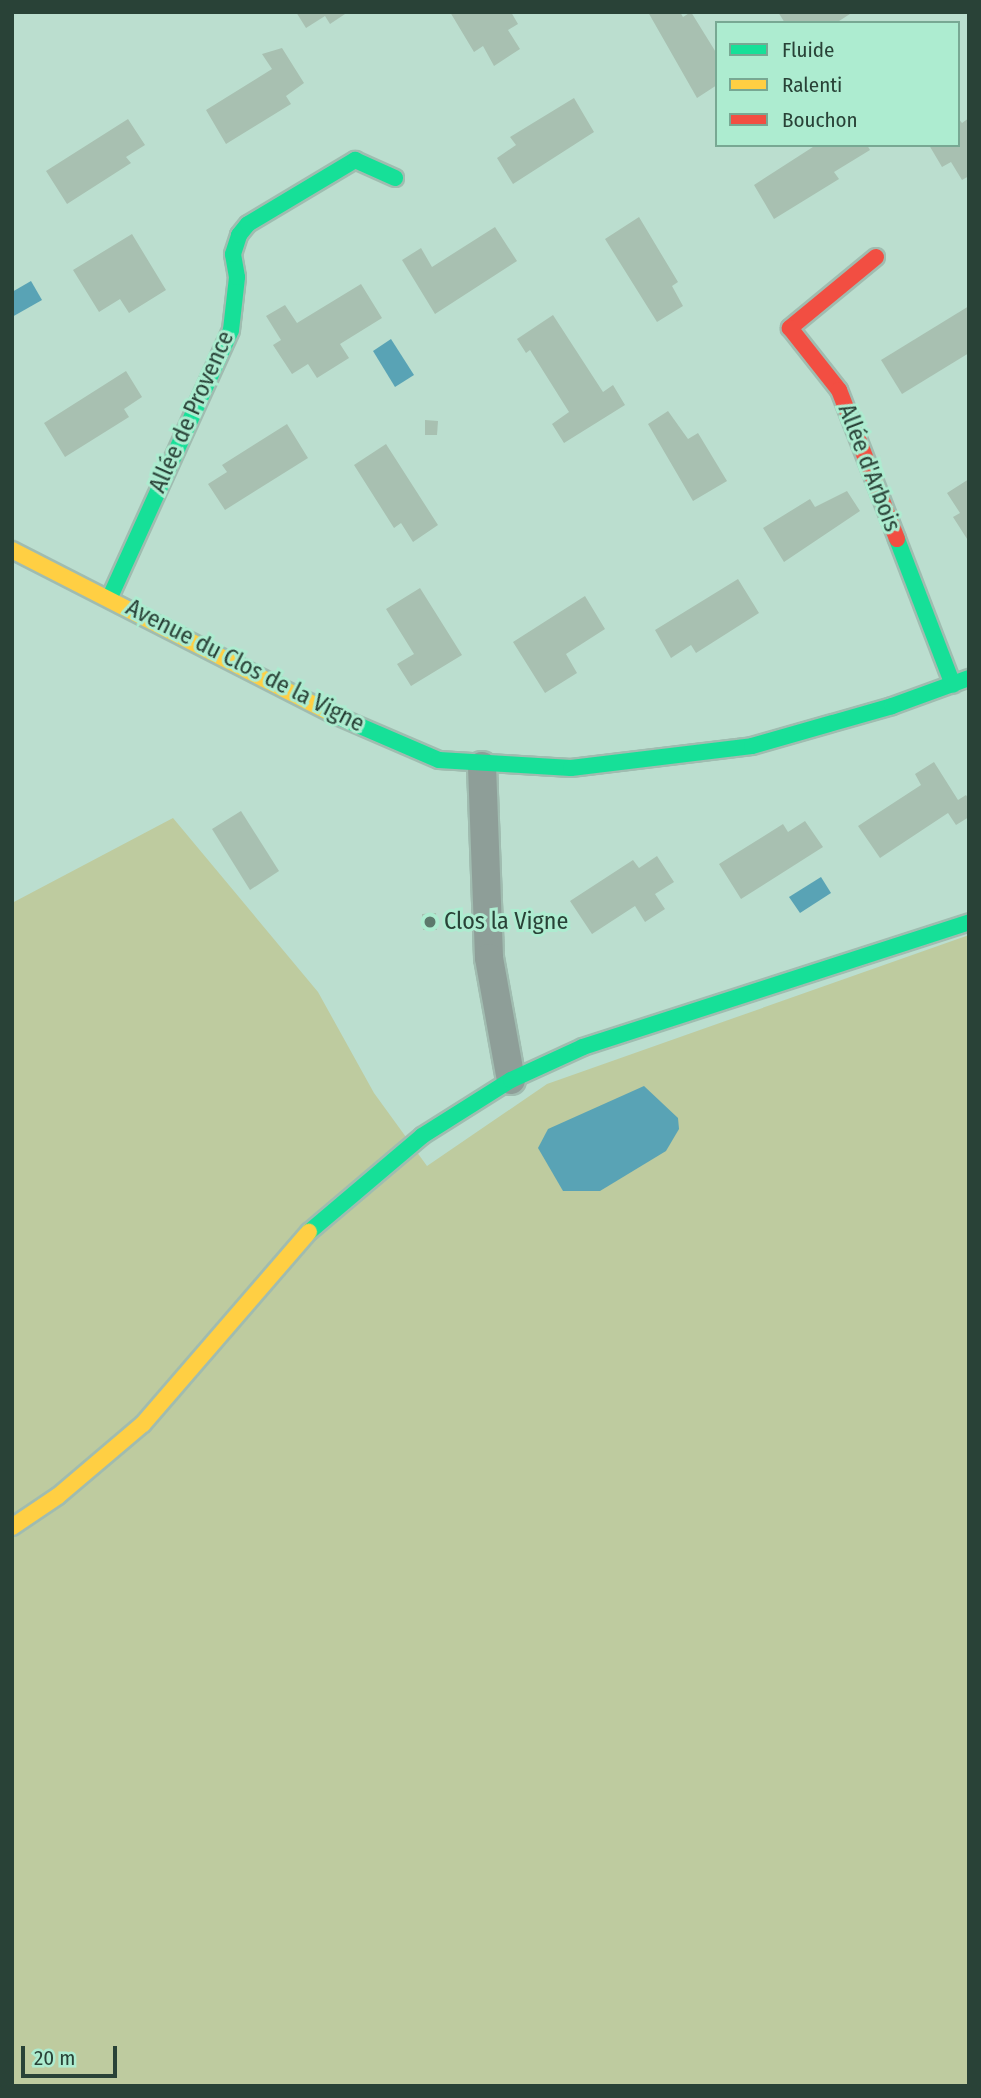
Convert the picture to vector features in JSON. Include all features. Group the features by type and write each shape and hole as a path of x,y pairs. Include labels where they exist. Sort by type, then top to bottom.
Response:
{"street":[{"name":"Allée de Provence","path":"110,597 231,330 237,277 233,254 239,235 248,224 355,160 395,178"},
{"name":"Allée d'Arbois","path":"876,257 790,328 839,390 953,685"},
{"name":"Avenue du Clos de la Vigne","path":"12,550 110,597 342,719 439,760 482,766 571,768 740,748 969,678"},
{"path":"482,766 488,945 511,1080"},
{"path":"12,1527 58,1496 143,1424 311,1230 349,1194 422,1136 511,1080 583,1047 969,922"}],"green space":[{"path":"173,818 318,992 374,1093 427,1166 547,1084 969,935 969,2086 12,2086 12,903"}],"water":[{"path":"31,281 42,300 12,317 12,292"},
{"path":"391,339 414,375 395,387 373,351"},
{"path":"821,877 831,893 800,913 789,897"},
{"path":"644,1086 678,1118 679,1129 666,1151 600,1191 563,1191 538,1148 548,1129"}],"building":[{"path":"296,12 348,12 330,24 325,16 306,28"},
{"path":"450,12 511,12 518,24 508,30 520,49 494,66 483,46 474,52"},
{"path":"648,12 680,12 683,17 691,12 715,51 715,86 697,98"},
{"path":"778,12 853,12 839,21 784,21"},
{"path":"282,48 304,83 286,96 291,104 226,144 206,110 272,69 262,54"},
{"path":"574,98 594,132 513,184 497,158 516,145 510,137"},
{"path":"969,118 969,176 962,180 951,162 942,167 930,147 960,147 960,120 962,123"},
{"path":"128,119 145,145 126,157 131,163 67,204 46,171"},
{"path":"813,147 868,147 870,150 834,172 839,179 774,219 754,185"},
{"path":"639,217 678,282 672,286 683,306 657,322 605,239"},
{"path":"495,227 517,261 435,314 402,260 421,248 432,267"},
{"path":"132,234 166,290 129,313 120,299 99,312 73,270"},
{"path":"361,284 382,318 340,344 349,358 317,378 308,364 292,374 273,345 281,340 266,316 285,305 297,323"},
{"path":"969,306 969,353 902,394 881,360"},
{"path":"553,315 603,392 613,385 625,405 564,443 552,424 569,412 530,350 526,353 517,339"},
{"path":"126,371 142,397 124,409 129,417 65,457 44,423"},
{"path":"668,411 688,439 698,433 727,481 693,501 648,424"},
{"path":"425,420 438,421 437,435 425,435"},
{"path":"287,424 308,458 225,510 208,484 227,472 222,465"},
{"path":"386,444 438,525 413,542 401,523 394,528 354,465"},
{"path":"969,479 969,542 953,517 960,513 947,493"},
{"path":"847,491 860,511 784,562 763,528 810,499 815,507"},
{"path":"738,579 759,613 696,653 691,645 671,658 655,630"},
{"path":"420,588 462,655 411,686 397,664 414,654 386,609"},
{"path":"585,596 605,629 566,654 577,673 545,693 513,642"},
{"path":"934,762 958,800 966,795 969,800 969,817 956,825 948,813 880,858 858,826 921,785 915,774"},
{"path":"241,811 279,871 250,890 212,829"},
{"path":"805,821 823,847 741,899 719,864 783,824 788,832"},
{"path":"657,856 674,882 655,894 665,909 645,922 635,906 592,934 570,901 633,860 639,868"},
{"path":"436,913 437,930 423,930 422,914"}],"traffic: fast":[{"path":"110,597 231,330 237,277 233,254 239,235 248,224 355,160 395,178"},
{"path":"897,539 953,685"},
{"path":"332,714 439,760 571,768 752,746 892,706 969,678"},
{"path":"309,1232 422,1136 511,1080 583,1047 969,922"}],"traffic: slow":[{"path":"12,550 332,714"},
{"path":"12,1527 58,1496 143,1424 309,1232"}],"traffic: jam":[{"path":"876,257 790,328 839,390 897,539"}],"place":[{"name":"Clos la Vigne","path":"430,922"}]}
